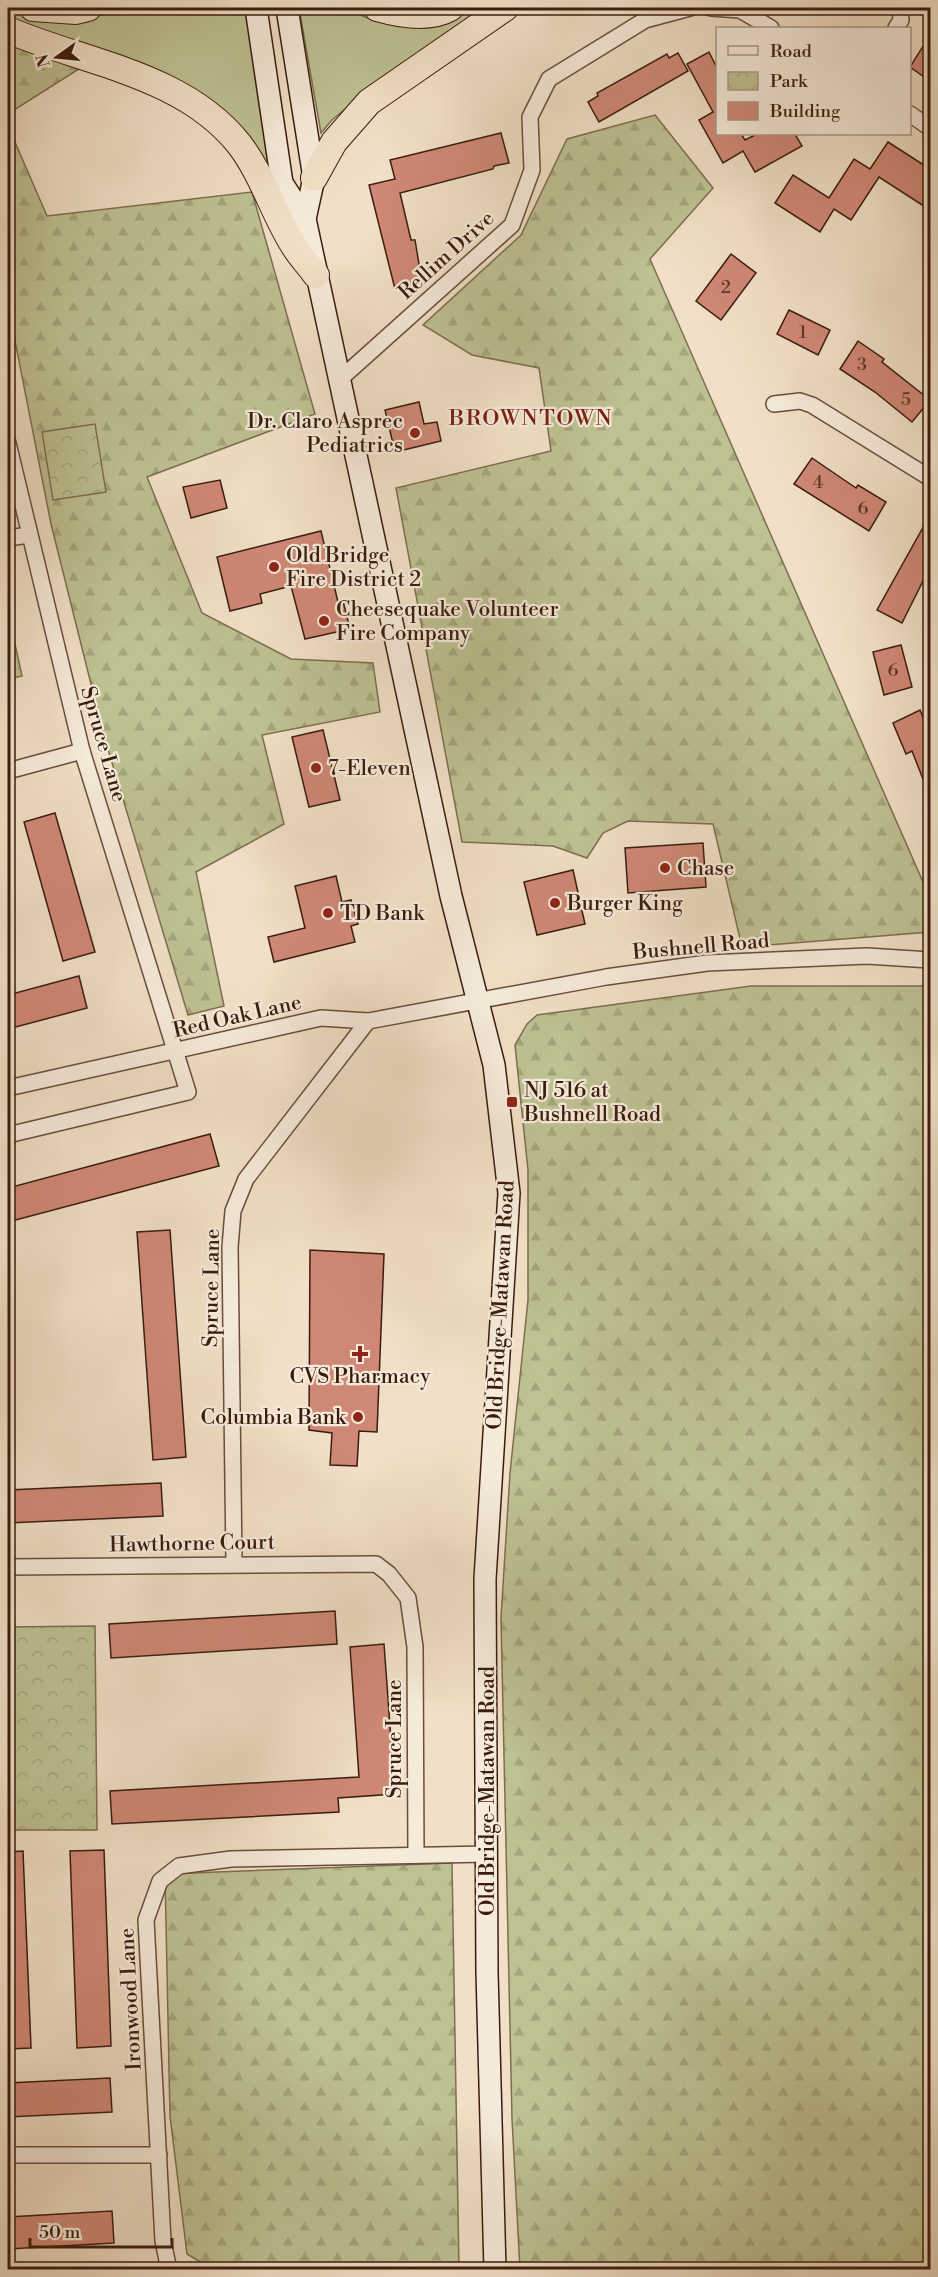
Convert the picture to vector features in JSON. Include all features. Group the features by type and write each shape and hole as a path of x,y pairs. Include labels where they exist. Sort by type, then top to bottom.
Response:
{"highway":[{"path":"33,8 76,11 88,8"},
{"path":"377,8 400,15 443,12 450,8"},
{"path":"314,178 334,142 369,102 505,8"},
{"path":"8,30 159,83 209,116 239,144 263,182 294,245 316,275"}],"main road":[{"name":"Old Bridge-Matawan Road","path":"256,8 282,183 304,219 451,897 494,1065 509,1193 485,1579 487,1972 495,2270"},
{"name":"Old Bridge-Matawan Road","path":"286,8 314,178 304,219"}],"street":[{"name":"Rellim Drive","path":"338,381 512,225 532,170 530,117 549,79 645,21 690,8"},
{"path":"711,8 741,10 769,27"},
{"path":"897,27 901,20 900,8"},
{"path":"911,115 930,128"},
{"path":"774,404 800,401 812,405 930,478"},
{"name":"Spruce Lane","path":"8,443 82,751 188,1092 8,1135"},
{"path":"8,538 29,534"},
{"path":"8,771 82,751"},
{"name":"Bushnell Road","path":"478,999 707,963 867,956 930,960"},
{"name":"Red Oak Lane","path":"8,1088 321,1018 368,1021 478,999"},
{"name":"Spruce Lane","path":"234,1563 230,1247 233,1211 246,1179 368,1021"},
{"name":"Hawthorne Court","path":"8,1567 234,1563 376,1564"},
{"name":"Spruce Lane","path":"376,1564 389,1574 408,1598 415,1647 416,1855"},
{"name":"Ironwood Lane","path":"169,2270 163,2241 146,1920 160,1881 179,1866 231,1859 488,1854"},
{"path":"8,2155 159,2155"}],"green space":[{"path":"123,8 245,8 269,164 264,164 256,151 8,18 8,9 36,18 66,20 95,17"},
{"path":"299,8 346,8 365,17 393,25 457,15 472,8 487,8 368,90 332,120 321,133"},
{"path":"8,45 82,67 8,114"},
{"path":"655,115 713,188 650,259 930,898 930,932 742,947 713,824 628,821 603,833 587,858 553,846 462,842 396,488 551,451 539,368 472,355 423,325 521,235 567,139"},
{"path":"8,126 47,216 252,192 315,414 147,477 202,613 291,659 373,663 380,712 262,735 284,824 196,872 224,1006 188,1015 104,736 51,524 8,305"},
{"path":"95,424 106,492 53,500 42,432"},
{"path":"8,612 22,676 8,679"},
{"path":"751,986 930,986 930,2269 520,2269 512,2119 501,1618 510,1473 528,1300 528,1170 515,1045 527,1024 537,1015"},
{"path":"95,1626 97,1830 8,1830 8,1627"},
{"path":"452,1863 459,2269 212,2269 187,2254 170,2116 165,1874"}],"building":[{"path":"930,35 930,81 911,65"},
{"path":"709,52 716,66 716,135 742,135 745,140 755,135 796,135 802,146 755,172 743,151 723,163 699,120 713,112 687,64"},
{"path":"678,53 688,71 599,122 588,102 598,96 597,93 667,54 669,58"},
{"path":"501,133 509,163 400,193 411,240 415,240 422,282 395,289 369,185 395,179 390,160"},
{"path":"888,142 930,169 930,210 879,177 851,220 834,209 820,232 775,203 793,175 829,198 854,159 870,169"},
{"path":"731,254 756,273 721,320 696,301"},
{"path":"789,310 830,330 818,355 777,334"},
{"path":"858,341 884,359 882,362 930,400 912,422 875,392 840,369"},
{"name":"Dr. Claro Asprec Pediatrics","path":"419,402 424,424 437,422 441,441 395,452 385,410"},
{"path":"812,458 856,488 858,485 886,502 869,531 794,484"},
{"path":"220,480 227,508 191,518 183,487"},
{"path":"930,515 930,567 902,623 877,610"},
{"name":"Old Bridge Fire District 2","path":"321,531 338,602 343,601 350,629 305,639 291,586 260,594 262,603 230,611 217,557"},
{"path":"901,645 912,687 884,695 873,652"},
{"path":"920,710 930,734 930,797 912,751 906,754 893,723"},
{"name":"7-Eleven","path":"323,730 340,800 309,807 292,737"},
{"path":"55,813 95,952 63,961 24,822"},
{"name":"Chase","path":"703,843 706,887 628,893 625,848"},
{"name":"Burger King","path":"573,870 585,924 537,935 524,882"},
{"name":"TD Bank","path":"336,876 342,902 351,900 358,924 351,926 355,942 274,962 268,937 305,928 295,886"},
{"path":"79,976 87,1008 8,1029 8,995"},
{"path":"210,1134 219,1166 8,1222 8,1188"},
{"path":"170,1230 186,1457 153,1460 137,1232"},
{"path":"310,1250 384,1254 377,1432 359,1431 357,1466 330,1465 332,1433 309,1430"},
{"path":"161,1483 163,1516 8,1523 8,1490"},
{"path":"335,1611 337,1644 111,1658 109,1624"},
{"path":"384,1644 395,1794 338,1798 339,1812 112,1824 110,1791 359,1777 350,1647"},
{"path":"104,1850 111,2046 77,2048 70,1851"},
{"path":"23,1851 31,2048 8,2049 8,1852"},
{"path":"110,2078 112,2112 8,2117 8,2083"},
{"path":"112,2211 114,2243 8,2249 8,2217"}],"place":[{"name":"Dr. Claro Asprec Pediatrics","path":"415,433"},
{"name":"Old Bridge Fire District 2","path":"274,567"},
{"name":"Cheesequake Volunteer Fire Company","path":"324,621"},
{"name":"7-Eleven","path":"316,768"},
{"name":"Chase","path":"665,868"},
{"name":"Burger King","path":"555,903"},
{"name":"TD Bank","path":"328,913"},
{"name":"NJ 516 at Bushnell Road","path":"512,1102"},
{"name":"CVS Pharmacy","path":"360,1354"},
{"name":"Columbia Bank","path":"358,1417"}],"district":[{"name":"BROWNTOWN","path":"531,417"}]}
